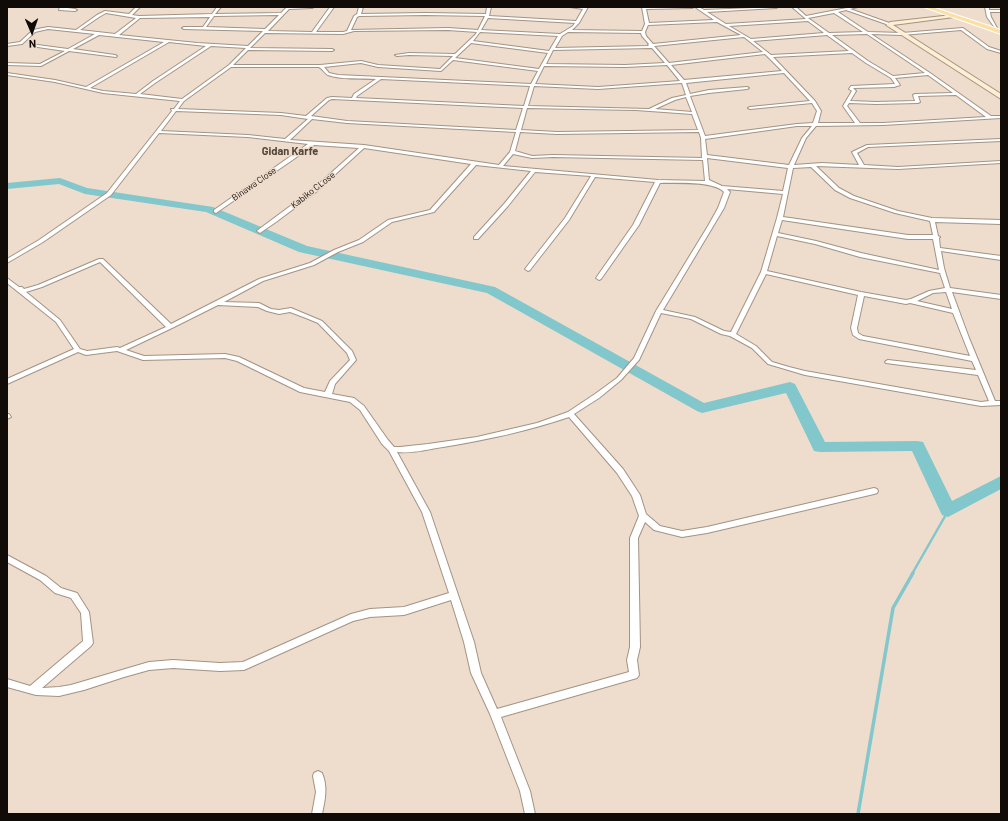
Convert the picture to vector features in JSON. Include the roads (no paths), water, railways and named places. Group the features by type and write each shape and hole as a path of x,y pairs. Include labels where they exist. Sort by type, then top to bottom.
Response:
{"main road":[{"path":"927,7 952,16 998,28"},
{"path":"933,7 998,28"}],"street":[{"path":"62,7 60,9 75,10"},
{"path":"129,16 138,7"},
{"path":"204,28 219,7"},
{"path":"7,261 41,241 109,194 158,132 173,110 183,100 230,66 289,7 312,7"},
{"path":"312,33 332,7"},
{"path":"349,31 356,16 359,15 361,7"},
{"path":"230,66 320,66 361,62 378,66 441,70 470,42 487,16 489,7"},
{"path":"500,167 512,152 532,85 540,70 561,35 578,22 586,7 572,7"},
{"path":"692,7 644,8 647,24 643,32 646,40 683,81 703,138 704,158 707,181 709,184"},
{"path":"697,7 751,40 768,55 813,102 819,111 815,125 804,138 791,166 780,218 764,272 734,333 732,334"},
{"path":"703,11 776,7"},
{"path":"794,7 829,35 892,77 898,85 852,87 851,89 854,91 845,106 859,125"},
{"path":"726,25 808,19 844,8 856,7"},
{"path":"844,8 890,24 952,16"},
{"path":"998,28 989,17 988,9 1001,11"},
{"path":"835,12 929,74 991,118"},
{"path":"77,31 104,13 138,17 283,14"},
{"path":"359,15 425,14 487,16 578,22"},
{"path":"116,36 138,17"},
{"path":"647,24 718,21"},
{"path":"890,24 889,26 1001,97"},
{"path":"184,28 312,33 429,28 561,35"},
{"path":"7,45 21,43 34,31 42,29 77,31 248,48 332,50"},
{"path":"751,40 829,35 902,34 962,29 988,48 1001,52"},
{"path":"568,31 643,32"},
{"path":"7,64 41,65 98,34"},
{"path":"470,42 551,50 651,46 745,36"},
{"path":"87,88 168,41"},
{"path":"31,45 115,56"},
{"path":"138,94 210,45"},
{"path":"543,66 625,66 667,64 768,55 853,52"},
{"path":"397,55 409,54 454,57 540,70"},
{"path":"320,66 323,67 328,74 332,75 379,79 617,87 784,72"},
{"path":"7,74 55,81 103,92 138,94 183,100"},
{"path":"892,77 929,74"},
{"path":"353,99 354,95 379,79"},
{"path":"649,110 671,99 688,94 747,88"},
{"path":"848,102 906,103 918,102 915,95 958,94"},
{"path":"307,117 328,99 526,107 649,110 694,113"},
{"path":"750,108 813,102"},
{"path":"173,110 252,112 312,117 347,122 565,133 700,131"},
{"path":"286,141 312,117"},
{"path":"703,138 797,125 859,125 1001,117"},
{"path":"158,132 248,136 312,144 364,146 500,167 709,184 722,187 786,193"},
{"path":"862,166 854,152 868,146 1001,140"},
{"name":"Binawa Close","path":"216,211 312,144"},
{"name":"Kabiko CLose","path":"260,231 318,188 347,164 364,146"},
{"path":"512,152 532,157 704,158 791,166 812,165 905,168 1001,162"},
{"path":"122,350 170,328 263,279 312,264 336,251 361,241 390,221 432,211 474,164"},
{"path":"812,165 837,189 852,197 932,220 1001,222"},
{"path":"476,238 506,205 534,170"},
{"path":"528,269 567,219 594,175"},
{"path":"599,278 636,225 658,181"},
{"path":"392,448 400,450 428,447 477,439 538,425 570,414 619,379 637,359 659,311 721,208 727,192 722,187"},
{"path":"780,218 908,237 937,237"},
{"path":"932,220 937,237 942,272 974,359 992,402"},
{"path":"775,234 811,241 860,255 942,272"},
{"path":"939,249 1001,258"},
{"path":"9,282 23,291 40,286 101,260 170,328"},
{"path":"764,272 861,294 912,302 956,312"},
{"path":"9,282 58,321 78,350 86,353 109,349 122,350 143,358 225,356 239,360 302,390 352,400 362,408 385,442 392,448 426,512 469,642 476,673 495,714 525,791 530,814"},
{"path":"912,302 927,293 948,290 1001,297"},
{"path":"861,294 854,328 855,334 861,338 974,359"},
{"path":"216,303 259,306 279,312 291,310 320,322 350,352 353,360 332,383 328,395"},
{"path":"659,311 693,318 723,334 732,334 754,347 770,363 805,374 981,404 992,402 1001,403"},
{"path":"7,382 78,350"},
{"path":"888,362 980,373"},
{"path":"570,414 620,471 636,495 644,516 657,528 682,534 707,530 874,491"},
{"path":"495,714 634,675 632,660 635,647 634,538 644,516"},
{"path":"7,558 43,578 58,591 74,595 85,612 88,644 32,690"},
{"path":"7,683 46,692 63,691 154,666 183,664 232,667 244,666 351,618 370,612 404,611 454,595"},
{"path":"317,814 321,792 318,776"}],"waterway":[{"path":"7,186 60,181 85,191 209,209 303,249 491,290 702,408 790,387 820,447 917,446 948,511 1001,482"},
{"path":"912,574 948,511"},
{"path":"858,814 893,608 913,573"}],"district":[{"name":"Gidan Karfe","path":"290,151"}]}
